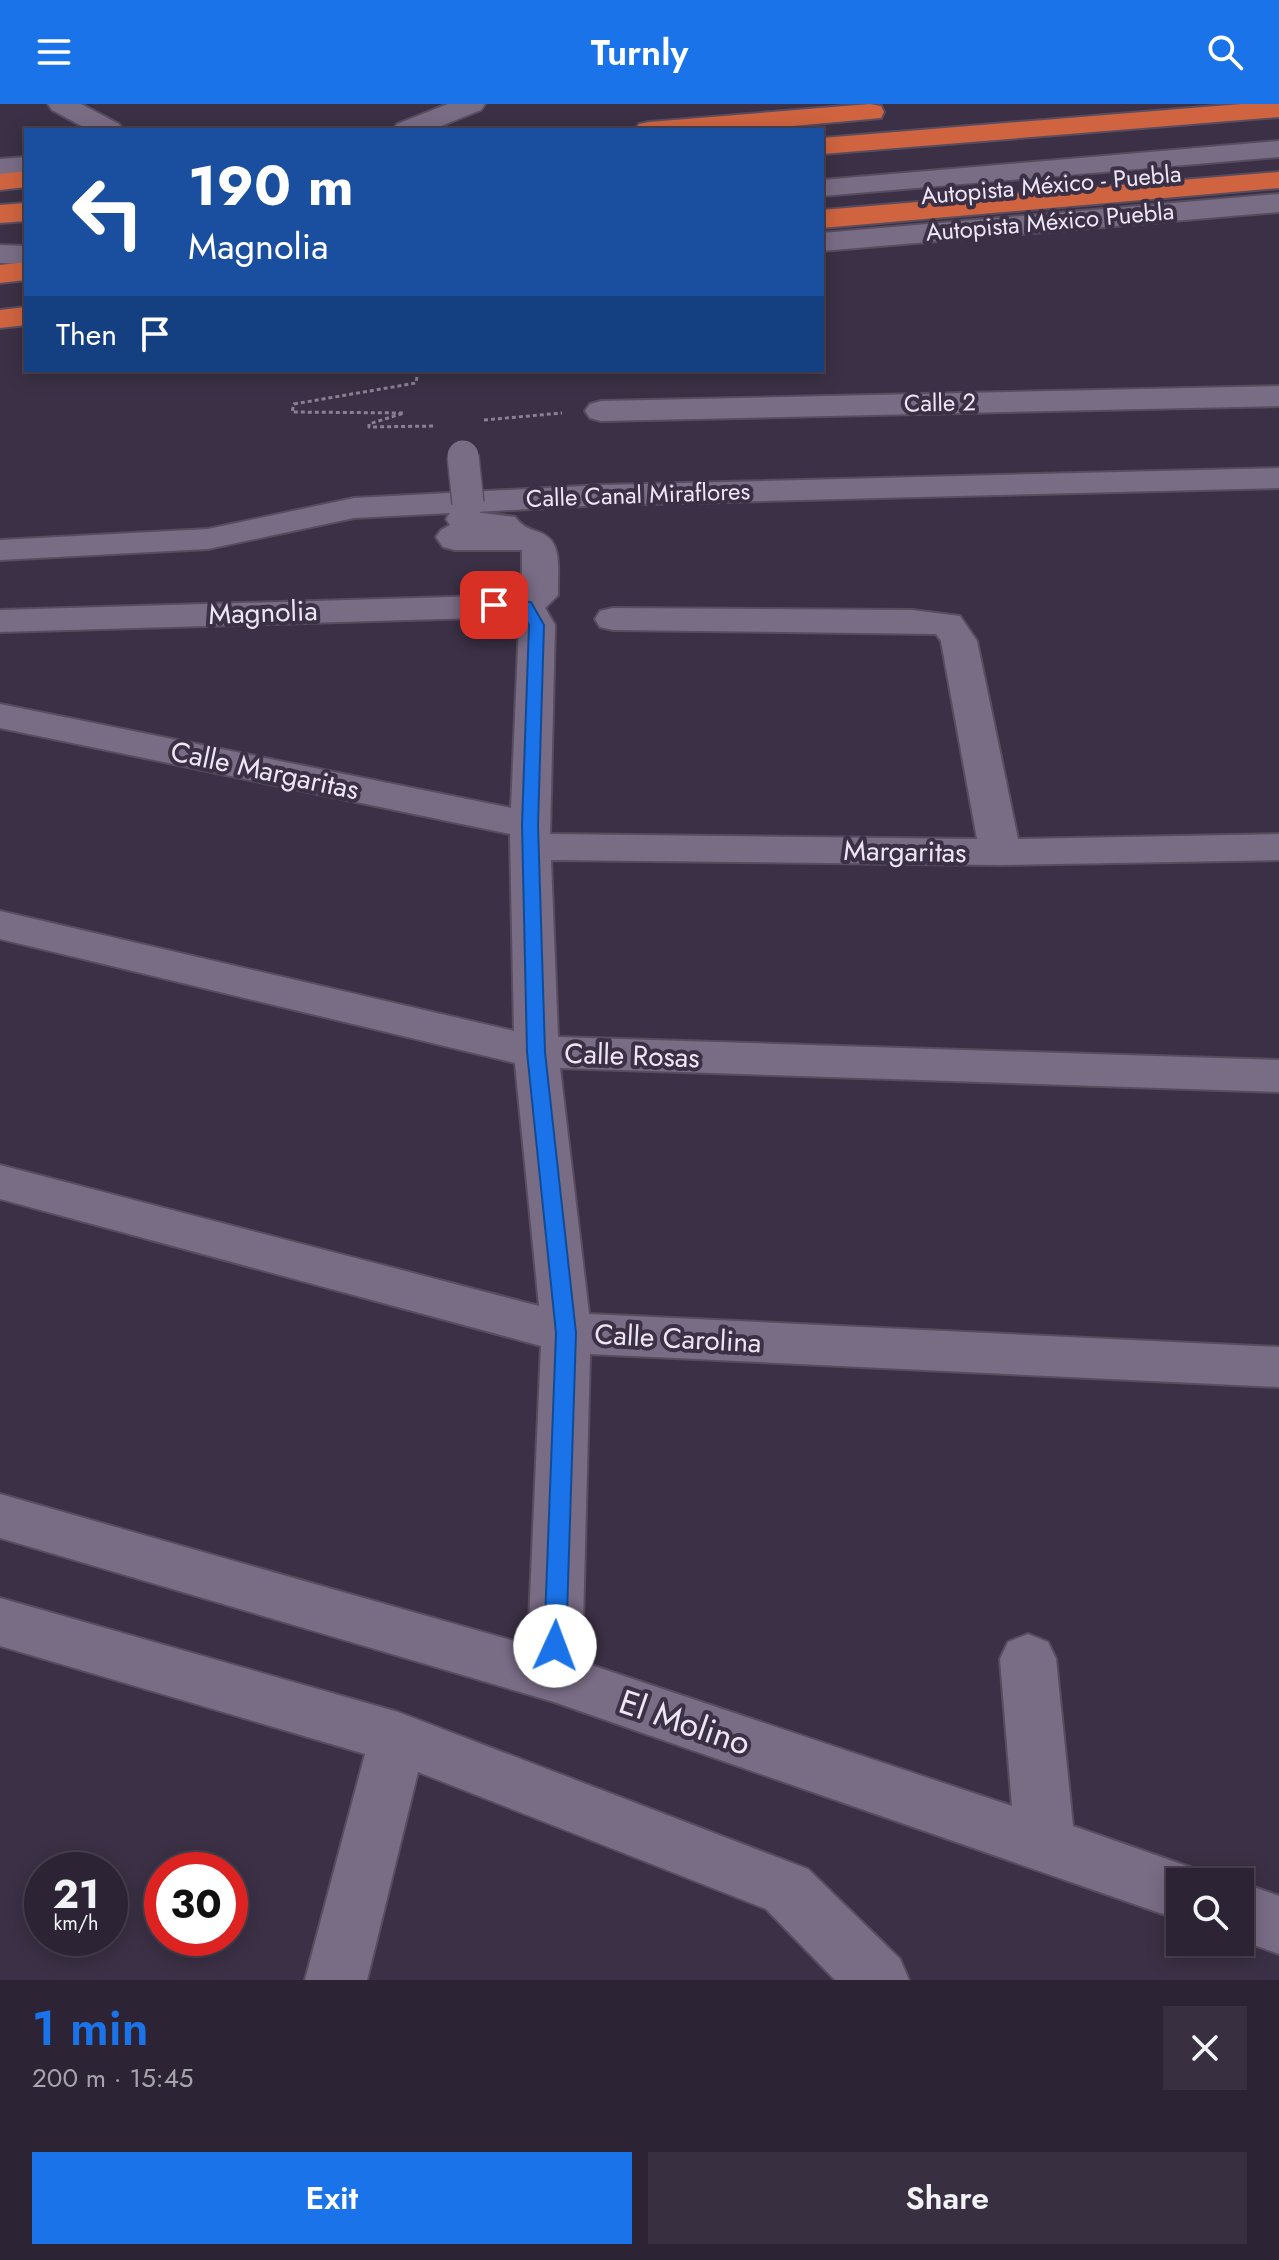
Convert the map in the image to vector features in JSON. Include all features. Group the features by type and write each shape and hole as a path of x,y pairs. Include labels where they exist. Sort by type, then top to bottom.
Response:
{"highway":[{"path":"824,146 1279,109"},
{"path":"674,128 900,110"},
{"name":"Autopista México - Puebla","path":"824,204 1279,165"},
{"path":"0,182 24,179"},
{"name":"Autopista México Puebla","path":"824,219 1279,180"},
{"path":"0,214 24,212"},
{"path":"0,274 24,271"},
{"path":"0,295 24,292"},
{"path":"0,319 24,316"}],"street":[{"path":"61,104 106,120"},
{"path":"412,128 472,104"},
{"path":"824,174 1279,136"},
{"path":"824,188 1279,149"},
{"path":"0,167 24,165"},
{"name":"Autopista México Puebla","path":"824,242 1279,203"},
{"path":"0,240 24,241"},
{"path":"0,254 24,255"},
{"name":"Calle 2","path":"601,411 1279,396"},
{"path":"463,456 465,511 469,524 503,524 507,529 501,532 461,532 453,537 455,540 526,539 539,545 540,595 526,606 537,625 530,836 536,1052 566,1333 554,1677"},
{"name":"Calle Canal Miraflores","path":"0,550 208,539 354,508 602,495 1279,478"},
{"name":"Magnolia","path":"0,621 526,606"},
{"path":"613,619 912,621 947,624 959,641 1000,852"},
{"name":"Calle Margaritas","path":"0,716 530,836"},
{"name":"Margaritas","path":"530,836 1000,852 1279,847"},
{"name":"Calle Rosas","path":"0,925 536,1052 1279,1076"},
{"name":"Calle Carolina","path":"0,1182 566,1333 1279,1367"},
{"name":"El Molino","path":"0,1516 554,1677 1166,1886"},
{"path":"0,1622 398,1738 787,1889 878,1980"},
{"path":"1028,1659 1045,1845"},
{"path":"336,1980 398,1738"},
{"path":"1254,1916 1279,1925"}],"path":[{"path":"418,372 416,383 294,404 292,412 404,413 369,424 369,427 440,426"},
{"path":"475,422 501,417 601,411"}],"route":[{"path":"494,605 526,606 537,625 530,825 536,1052 566,1333 555,1646"}]}
